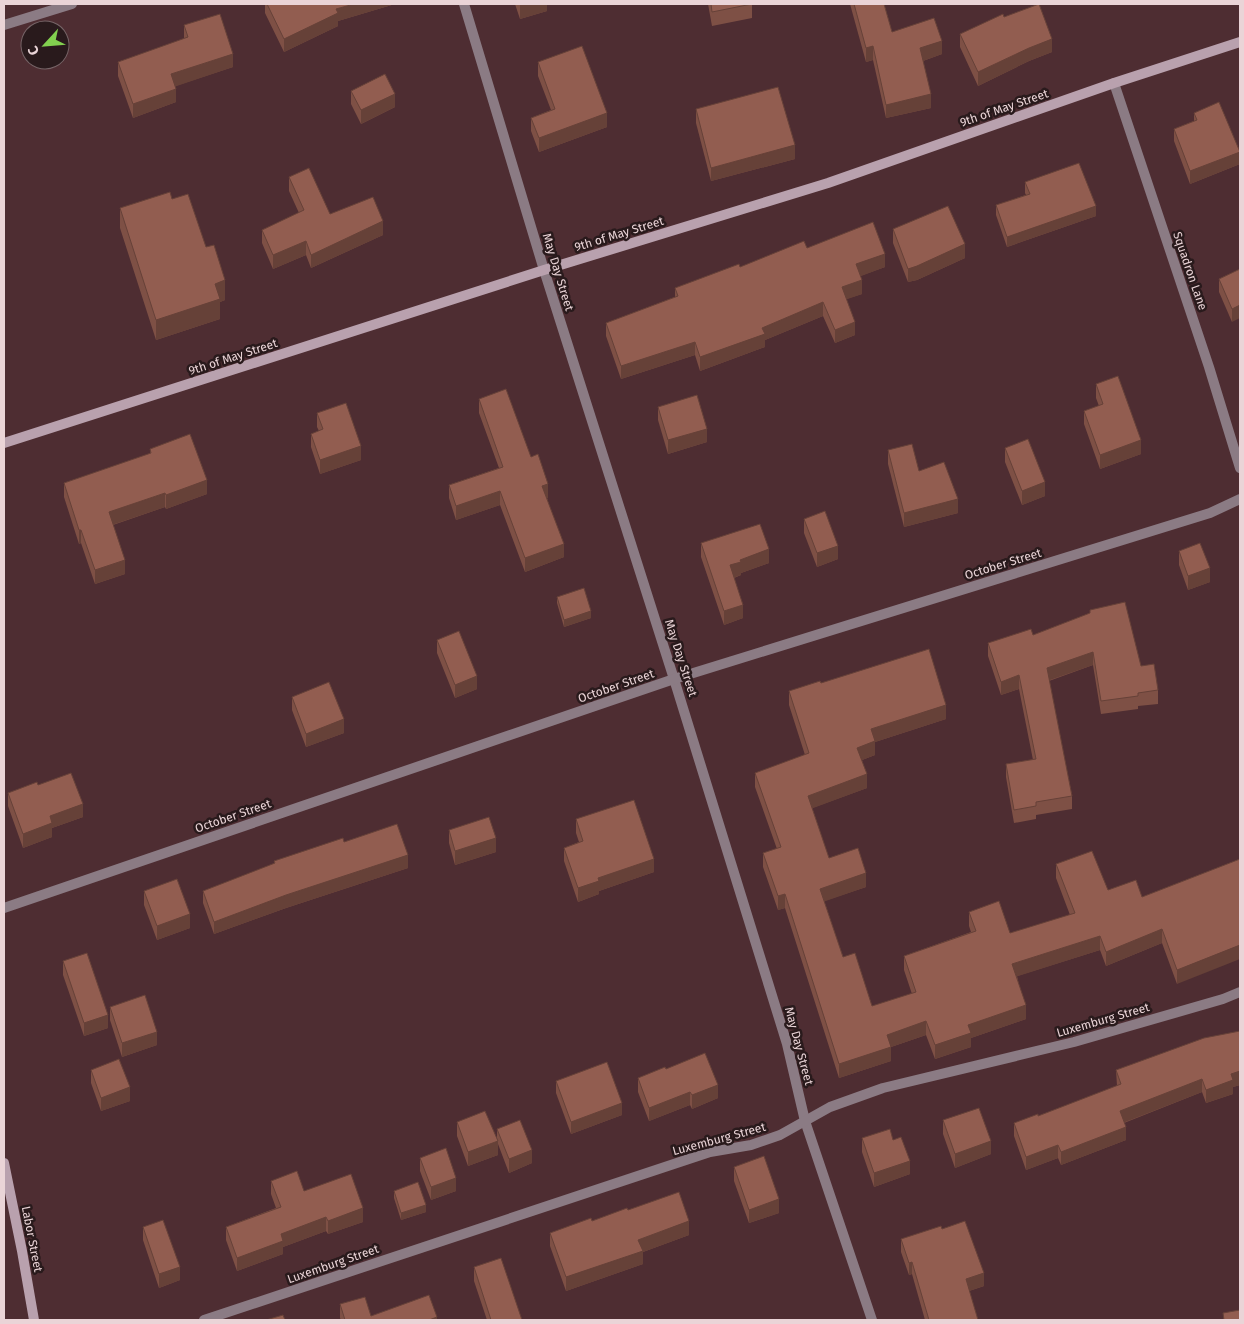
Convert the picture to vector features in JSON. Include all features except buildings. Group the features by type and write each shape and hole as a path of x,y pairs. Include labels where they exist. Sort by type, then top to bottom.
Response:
{"street":[{"path":"4,25 72,4"},
{"name":"May Day Street","path":"464,4 544,270 674,679 787,1044 805,1121 872,1320"},
{"name":"9th of May Street","path":"4,443 544,270 828,183 1114,83 1240,42"},
{"name":"Squadron Lane","path":"1114,83 1206,358 1240,468"},
{"name":"October Street","path":"4,908 674,679 1210,513 1240,499"},
{"name":"Luxemburg Street","path":"204,1320 710,1152 750,1145 780,1136 830,1107 883,1088 1074,1042 1223,999 1240,992"},
{"name":"Labor Street","path":"4,1163 34,1320"}]}
